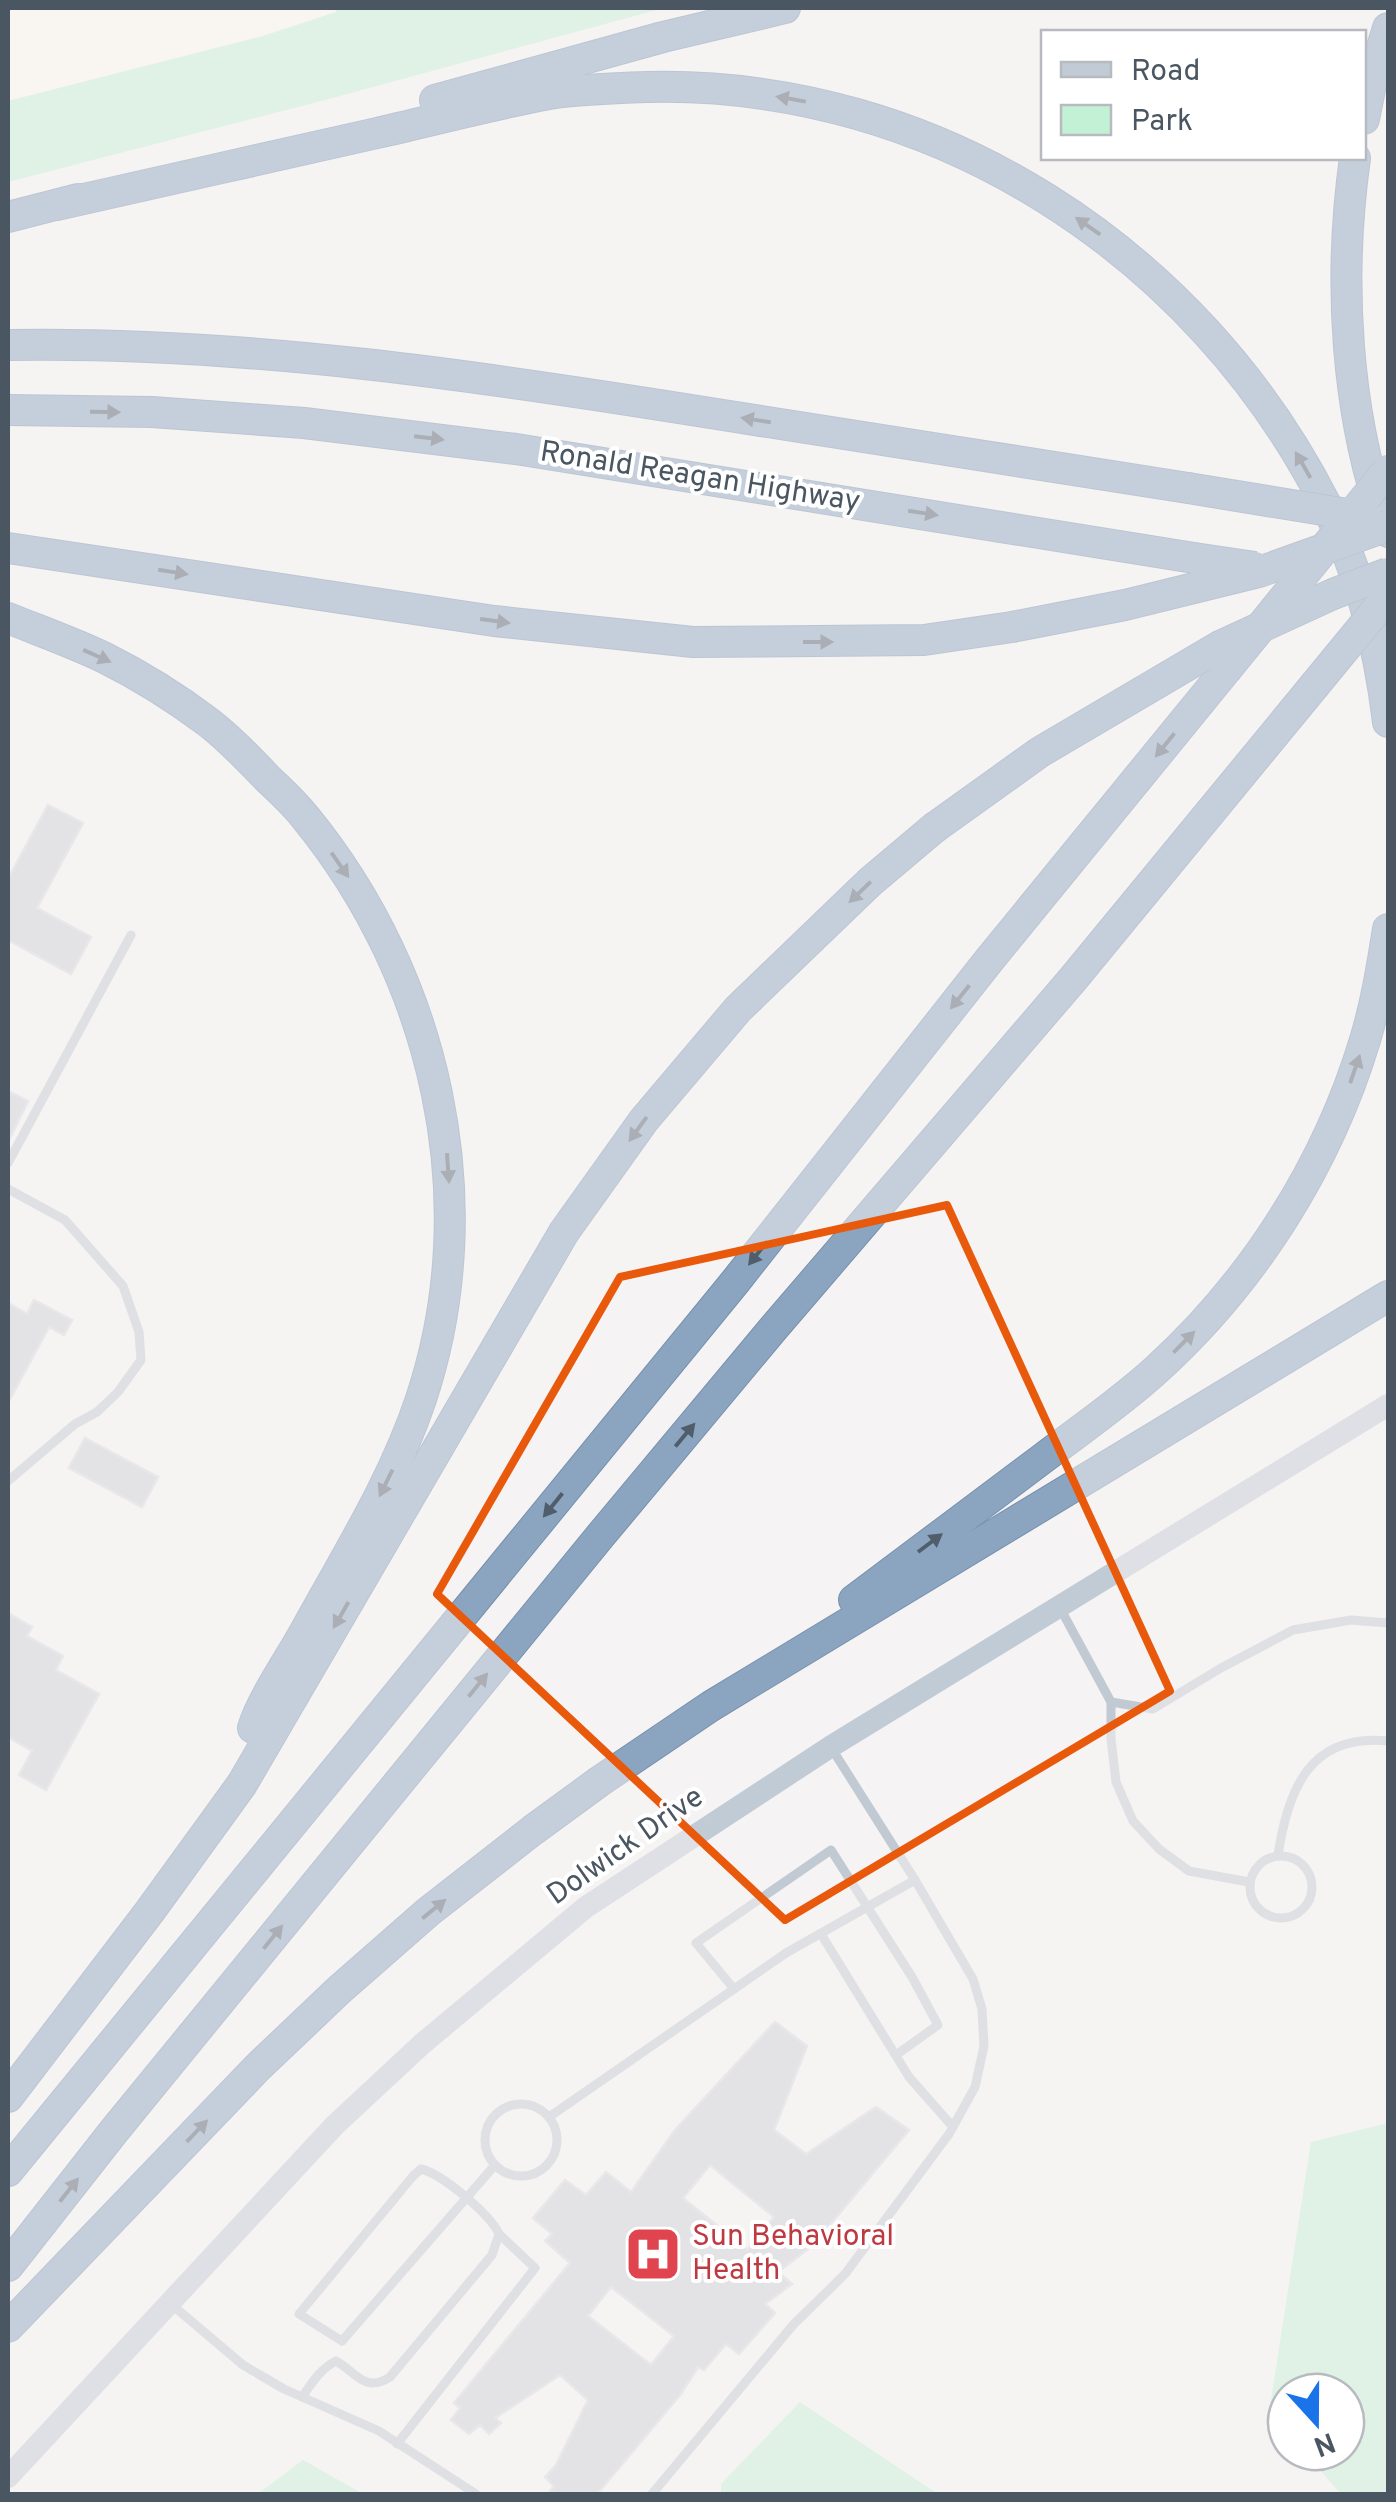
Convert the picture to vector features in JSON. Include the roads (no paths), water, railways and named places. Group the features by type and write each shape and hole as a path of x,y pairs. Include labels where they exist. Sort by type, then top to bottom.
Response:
{"highway":[{"path":"58,205 664,37 785,8"},
{"path":"1366,109 1388,28"},
{"path":"8,217 552,94 652,87 731,90 800,100 886,122 963,153 1027,186 1094,229 1170,293 1232,360 1291,444 1327,506 1354,570 1373,632 1388,722"},
{"path":"1355,160 1346,242 1348,314 1356,402 1375,495 1388,526"},
{"path":"8,345 194,350 388,366 549,386 1188,488 1388,526"},
{"name":"Ronald Reagan Highway","path":"8,410 152,412 343,427 516,449 1388,593"},
{"path":"8,2171 736,1282 979,973 1388,470"},
{"path":"8,548 494,621 676,640 845,642 924,640 1125,604 1259,572 1388,526"},
{"path":"8,2097 242,1784 564,1232 644,1120 738,1010 870,882 934,828 1040,752 1220,646 1388,572"},
{"path":"8,2266 601,1536 1073,979 1388,593"},
{"path":"8,618 104,658 160,690 209,723 304,815 356,889 399,968 420,1023 441,1106 450,1195 446,1280 434,1353 422,1396 384,1488 254,1723 242,1784"},
{"path":"712,1706 1102,1414 1197,1329 1250,1267 1294,1201 1327,1137 1365,1040 1388,929"},
{"path":"8,2327 257,2068 339,1990 428,1912 533,1830 712,1706 1388,1296"}],"main road":[{"name":"Dolwick Drive","path":"8,2477 335,2125 422,2044 586,1907 830,1747 1388,1404"}],"lane":[{"path":"8,1162 131,935"},
{"path":"8,1188 65,1220 123,1286 139,1332 141,1360 118,1392 97,1412 75,1424 8,1481"},
{"path":"1059,1606 1111,1702 1116,1782 1133,1820 1159,1849 1189,1871 1249,1882"},
{"path":"1111,1702 1152,1709 1293,1630 1351,1620 1388,1622"},
{"path":"1278,1855 1289,1802 1309,1766 1338,1746 1370,1739 1388,1741"},
{"path":"652,2494 793,2324 845,2274 953,2127 975,2088 984,2046 982,2009 973,1980 830,1747"},
{"path":"734,1989 696,1942 831,1850 938,2024 896,2054"},
{"path":"1278,1855 1298,1860 1310,1876 1311,1896 1306,1906 1289,1917 1269,1916 1253,1903 1250,1893 1249,1882 1258,1864 1278,1855"},
{"path":"550,2117 786,1954 914,1880"},
{"path":"821,1934 909,2076 953,2127"},
{"path":"529,2104 550,2117 557,2138 556,2150 543,2168 521,2176 495,2164 484,2138 494,2115 504,2107 529,2104"},
{"path":"302,2398 316,2376 336,2361 342,2341 495,2164"},
{"path":"342,2341 299,2314 421,2169 466,2198 535,2268 398,2444"},
{"path":"336,2361 368,2384 390,2377 492,2255 498,2234"},
{"path":"169,2302 243,2365 302,2398 378,2432 476,2494"}],"place":[{"name":"Sun Behavioral Health","path":"653,2254"}]}
